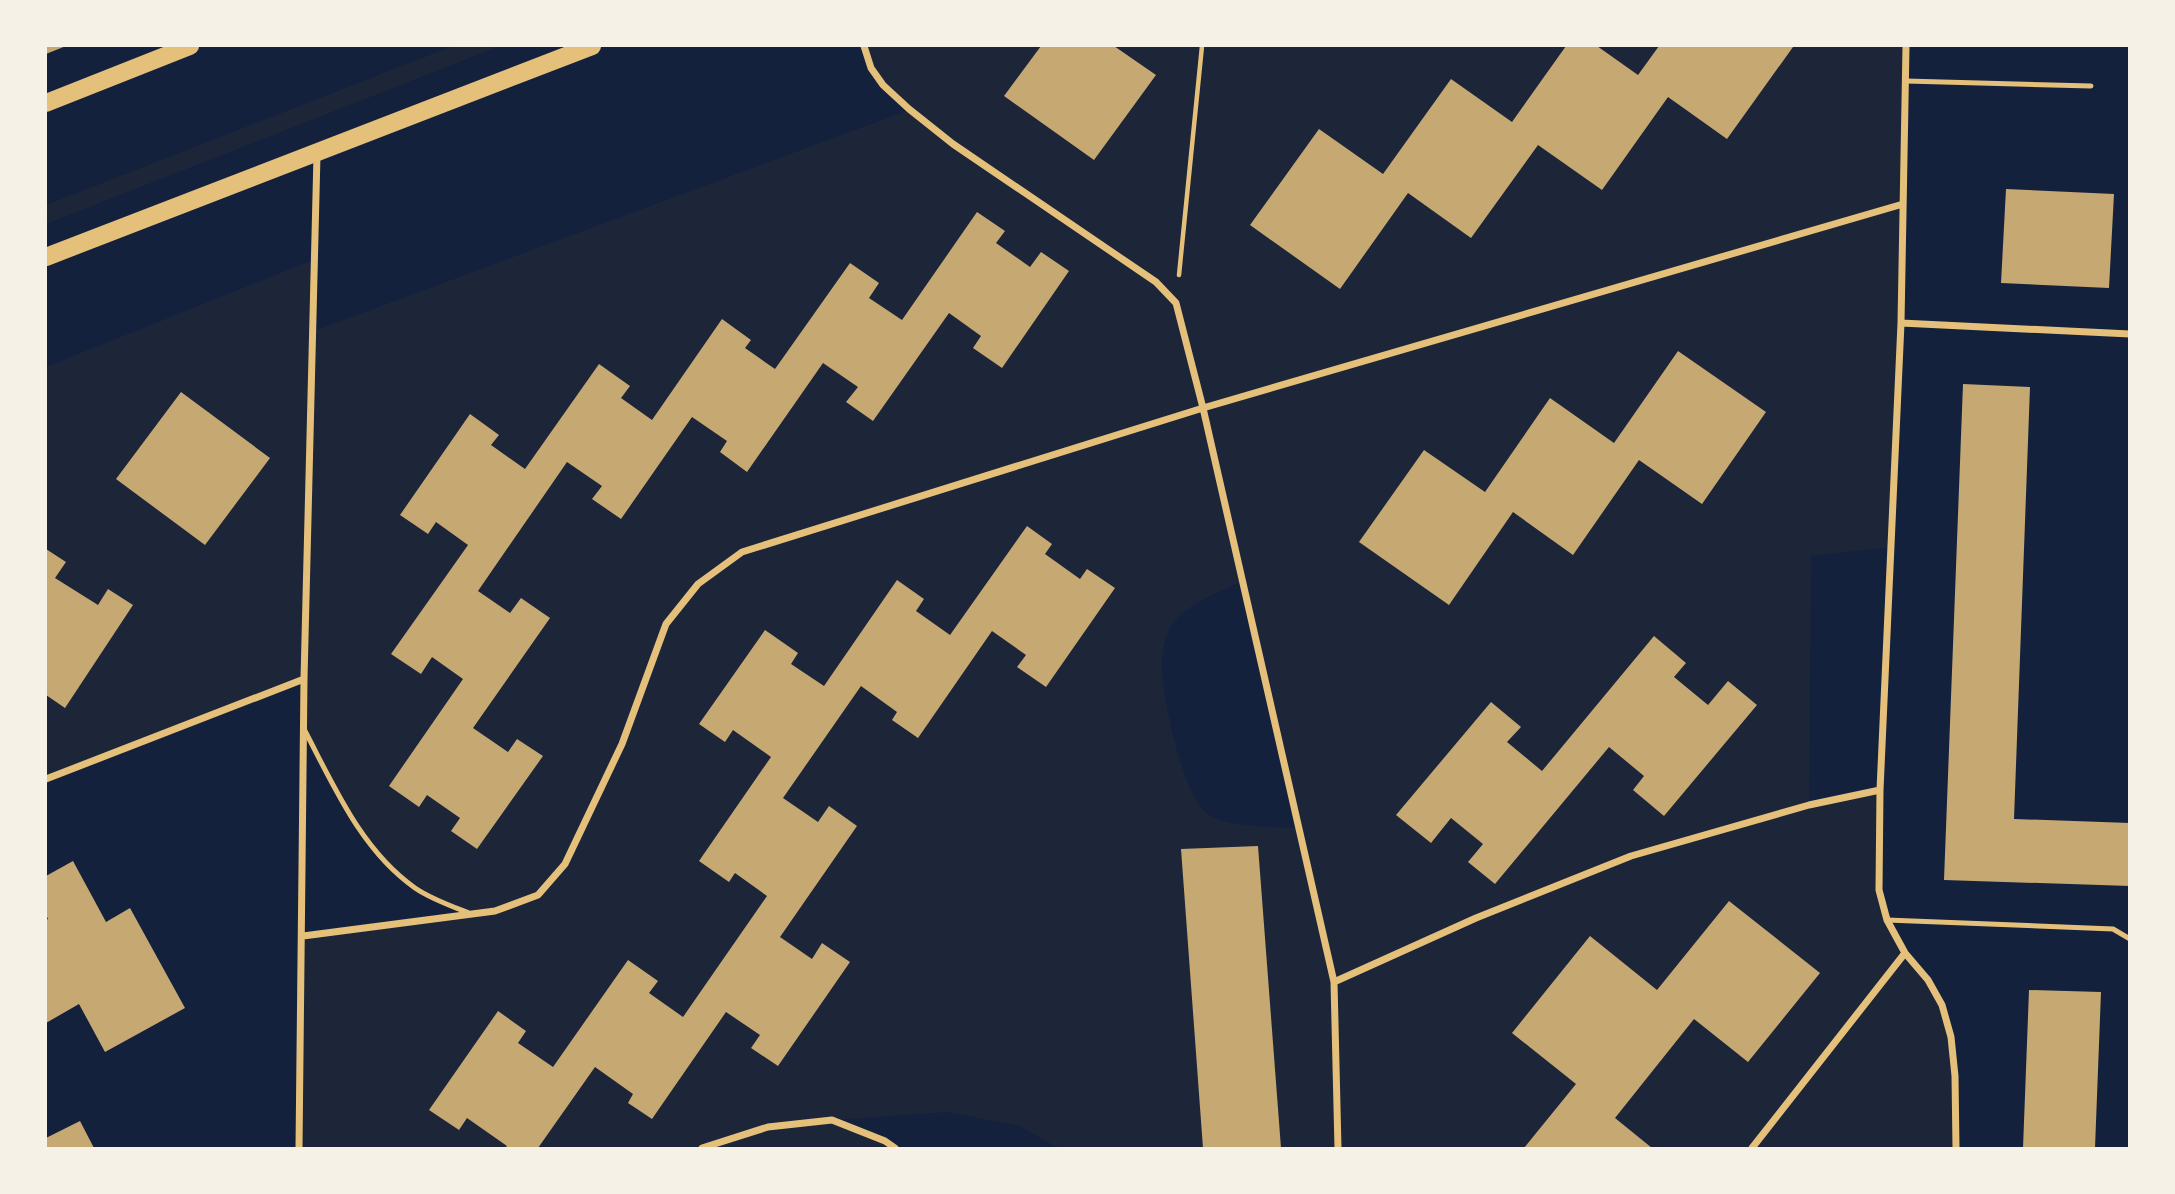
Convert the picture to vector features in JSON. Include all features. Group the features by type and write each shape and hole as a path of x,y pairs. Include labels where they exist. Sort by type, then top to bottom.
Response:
{"main road":[{"path":"46,103 190,46"},
{"path":"46,257 317,150 592,46"}],"street":[{"path":"864,46 871,68 883,85 909,109 953,144 1156,282 1176,303 1203,408 1334,982 1338,1149"},
{"path":"1906,46 1901,323 1880,790 1880,890 1887,920 1905,953 1928,980 1942,1005 1951,1037 1955,1076 1956,1149"},
{"path":"299,1149 304,679 317,150"},
{"path":"303,936 495,911 538,895 565,864 622,744 666,624 698,584 741,552 1203,408 1903,204"},
{"path":"1901,323 2130,334"},
{"path":"46,779 304,679"},
{"path":"1334,982 1476,918 1631,856 1809,805 1880,790"},
{"path":"1752,1149 1905,953"},
{"path":"702,1149 768,1127 832,1120 885,1141 895,1149"}],"lane":[{"path":"1906,81 2091,86"},
{"path":"304,729 354,822 386,864 416,889 472,914"},
{"path":"1887,920 2113,929 2130,939"}],"path":[{"path":"1176,303 1202,46"}],"shaded area":[{"path":"453,46 500,46 46,224 46,205"},
{"path":"864,46 1906,46 1891,547 1811,556 1809,804 1880,790 1879,890 1887,920 1942,1005 1951,1037 1956,1148 1058,1148 1019,1126 948,1112 833,1120 895,1148 299,1148 303,936 470,914 416,889 386,864 354,823 304,729 304,680 46,779 46,367 313,260 314,331 909,110 883,85","holes":["1242,581 1298,828 1239,824 1208,814 1190,789 1170,724 1162,665 1168,632 1173,623 1190,608"]}],"building":[{"path":"46,46 66,46 46,54"},
{"path":"1041,46 1114,46 1156,75 1094,160 1004,96"},
{"path":"1566,46 1597,46 1638,75 1659,46 1793,47 1727,139 1668,97 1602,190 1538,145 1471,238 1408,193 1340,289 1250,225 1319,129 1383,174 1451,79 1512,122"},
{"path":"2006,189 2114,194 2109,288 2001,283"},
{"path":"977,212 1005,231 996,243 1030,267 1041,252 1069,271 1002,368 973,348 981,336 949,313 873,421 846,402 858,387 823,363 747,472 720,452 727,441 692,417 621,519 592,499 602,486 567,462 478,591 510,613 521,598 550,618 473,728 508,752 517,739 543,756 477,849 451,831 460,818 427,795 419,807 389,786 463,679 432,657 421,674 391,654 468,545 436,522 428,534 400,515 470,414 499,435 491,445 525,469 599,364 630,386 621,398 652,420 722,319 751,340 745,348 775,369 850,263 879,283 869,298 902,320"},
{"path":"1678,351 1766,412 1702,504 1639,460 1573,555 1513,512 1449,605 1359,542 1424,450 1485,492 1550,398 1614,443"},
{"path":"1963,384 2030,387 2014,819 2130,823 2130,886 1944,880"},
{"path":"181,392 270,458 205,545 116,479"},
{"path":"1027,526 1052,544 1045,554 1080,579 1087,569 1115,588 1046,687 1017,667 1026,655 992,631 918,738 892,720 897,712 861,686 783,798 818,822 829,806 857,826 780,937 812,959 822,943 850,962 778,1066 751,1048 760,1035 726,1012 652,1119 628,1103 633,1094 595,1067 538,1148 505,1148 507,1146 467,1118 459,1130 429,1110 498,1011 526,1031 518,1043 553,1067 628,960 658,981 649,993 683,1017 767,896 735,873 729,882 699,861 771,757 733,730 725,742 699,724 765,630 798,653 791,664 824,686 897,580 924,599 916,611 950,635"},
{"path":"46,549 66,562 55,578 98,605 108,589 133,605 65,708 46,695"},
{"path":"1654,636 1686,663 1674,677 1708,705 1728,681 1757,705 1664,816 1633,790 1644,776 1609,747 1495,884 1468,862 1483,844 1451,818 1431,843 1396,815 1491,702 1521,727 1507,742 1542,771"},
{"path":"1258,846 1281,1148 1203,1148 1181,849"},
{"path":"73,861 106,922 130,908 185,1008 105,1052 79,1004 46,1023 46,876"},
{"path":"1729,901 1820,973 1748,1062 1694,1019 1615,1118 1652,1148 1524,1148 1576,1084 1512,1033 1590,936 1657,990"},
{"path":"2029,990 2101,992 2095,1148 2023,1148"},
{"path":"80,1121 94,1148 46,1148 46,1138"}]}
